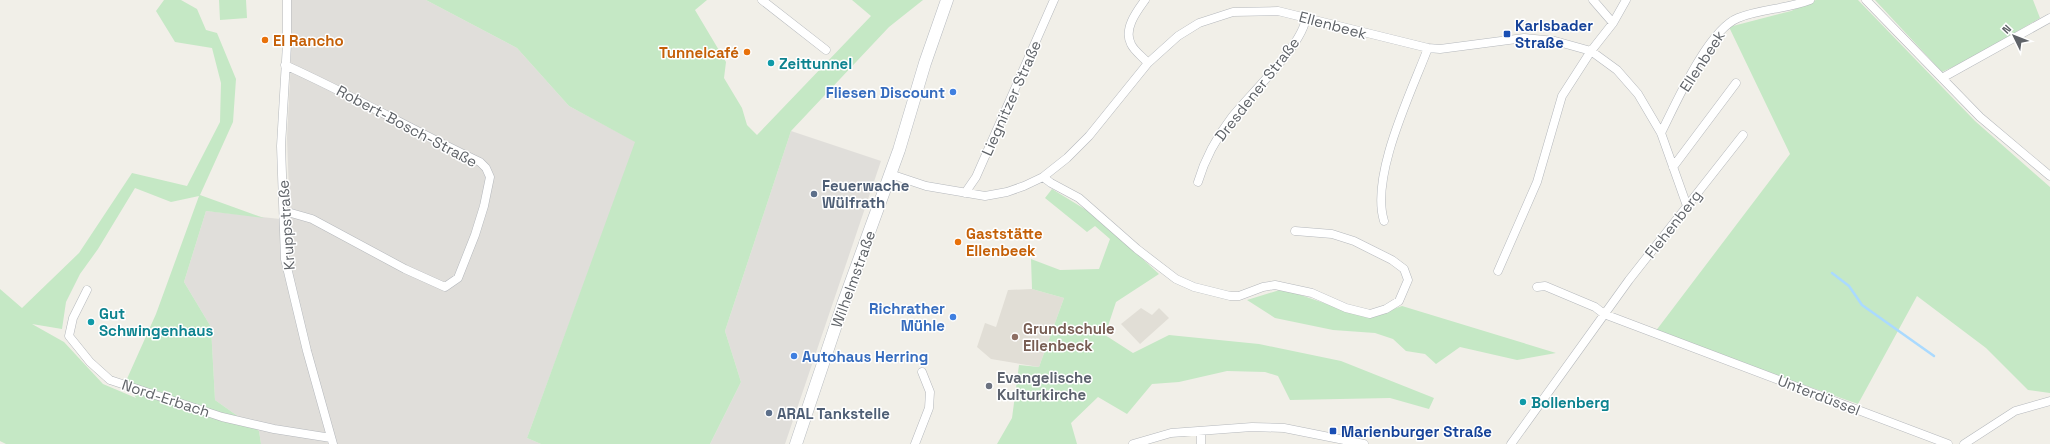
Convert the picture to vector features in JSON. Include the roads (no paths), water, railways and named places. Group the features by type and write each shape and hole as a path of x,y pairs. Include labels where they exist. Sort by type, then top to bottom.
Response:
{"main road":[{"name":"Wilhelmstraße","path":"796,444 843,304 890,174 947,0"}],"street":[{"name":"Kruppstraße","path":"287,0 286,65 281,146 287,270 332,441"},
{"path":"762,0 826,50"},
{"name":"Liegnitzer Straße","path":"965,193 976,177 1054,0"},
{"path":"1145,0 1134,14 1129,30 1130,44 1148,63"},
{"path":"1593,0 1613,23"},
{"path":"1498,271 1537,182 1562,96 1591,51 1613,23 1626,0"},
{"name":"Ellenbeek","path":"1661,133 1702,55 1726,25 1739,18 1796,6 1810,0"},
{"path":"1866,0 1980,118 2050,176"},
{"name":"Ellenbeek","path":"890,174 926,186 985,196 1007,192 1043,177 1067,158 1089,136 1148,63 1178,36 1199,24 1233,12 1278,11 1306,17 1378,37 1428,48 1440,49 1524,38 1555,41 1591,51 1617,70 1638,94 1661,133 1687,206"},
{"name":"Dresdener Straße","path":"1198,182 1205,161 1213,145 1232,118 1293,46 1306,25 1306,17"},
{"path":"1942,78 2050,18"},
{"path":"1384,221 1380,194 1386,165 1397,127 1428,48"},
{"name":"Robert-Bosch-Straße","path":"284,211 312,219 405,269 445,287 458,278 475,235 490,183 486,168 480,162 386,116 333,86 286,65"},
{"path":"1673,167 1736,83"},
{"name":"Flehenberg","path":"1511,444 1604,314 1743,135"},
{"path":"1043,177 1051,184 1079,198 1137,249 1176,279 1194,287 1230,296 1239,296 1263,287 1275,285 1312,293 1346,308 1370,314 1386,309 1399,301 1408,280 1404,269 1392,260 1354,241 1332,234 1295,231"},
{"path":"1537,287 1545,286 1595,307 1604,314"},
{"name":"Nord-Erbach","path":"87,290 73,318 69,336 90,362 110,380 222,417 332,441"},
{"name":"Unterdüssel","path":"1604,314 1689,344 1948,444"},
{"path":"915,444 929,408 930,392 922,372"},
{"path":"1964,444 2015,411 2050,401"},
{"path":"1133,444 1171,433 1252,427 1284,428 1360,444"},
{"path":"1201,431 1201,444"}],"waterway":[{"path":"1832,273 1849,286 1862,305 1934,356"}],"place":[{"name":"Karlsbader Straße","path":"1507,34"},
{"name":"El Rancho","path":"265,40"},
{"name":"Tunnelcafé","path":"747,52"},
{"name":"Zeittunnel","path":"771,63"},
{"name":"Fliesen Discount","path":"953,92"},
{"name":"Feuerwache Wülfrath","path":"814,194"},
{"name":"Gaststätte Ellenbeek","path":"958,242"},
{"name":"Richrather Mühle","path":"953,317"},
{"name":"Gut Schwingenhaus","path":"91,322"},
{"name":"Grundschule Ellenbeck","path":"1015,337"},
{"name":"Autohaus Herring","path":"794,356"},
{"name":"Evangelische Kulturkirche","path":"989,386"},
{"name":"Bollenberg","path":"1523,402"},
{"name":"ARAL Tankstelle","path":"769,413"},
{"name":"Marienburger Straße","path":"1333,431"}]}
